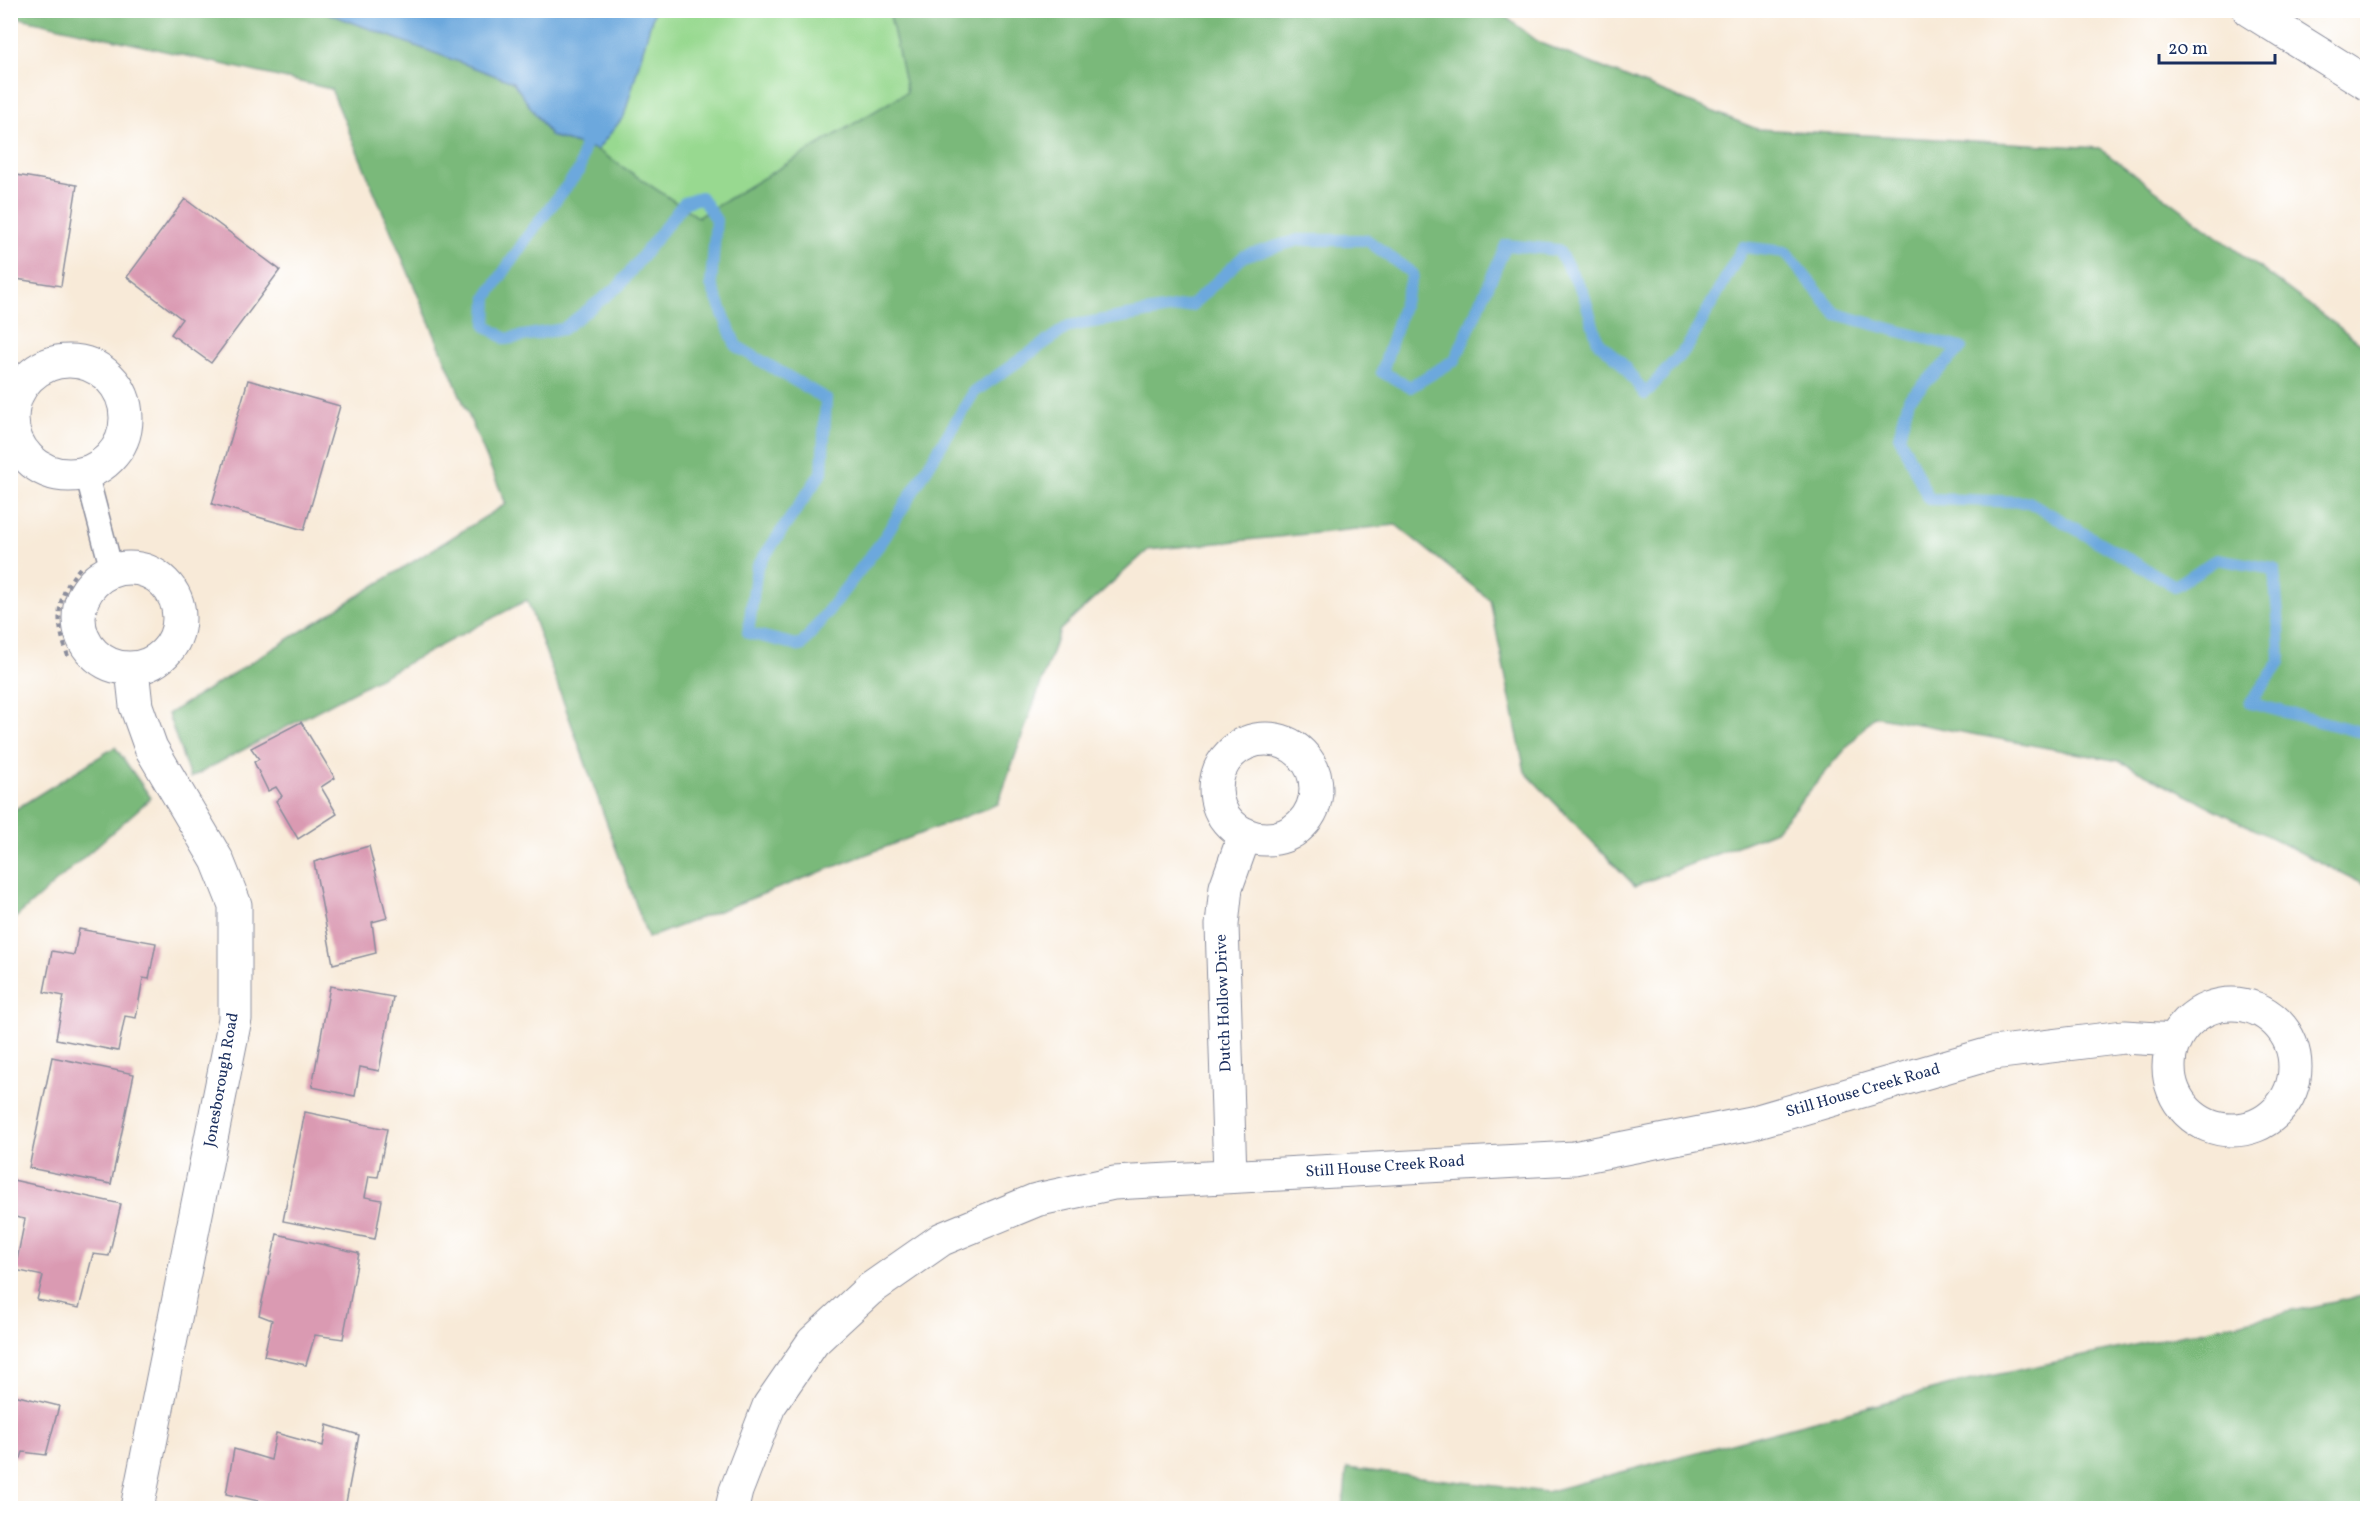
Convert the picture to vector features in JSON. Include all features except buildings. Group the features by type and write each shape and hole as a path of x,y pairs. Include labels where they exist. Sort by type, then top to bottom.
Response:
{"street":[{"path":"2249,10 2367,84"},
{"path":"75,361 93,366 107,375 119,390 126,407 126,426 121,443 110,459 95,470 73,478 78,476 60,476 42,470 28,459 11,438 11,410 16,393 26,378 40,367 58,362 75,361"},
{"path":"99,567 138,568 153,574 166,584 175,597 180,613 179,630 173,644 162,657 148,665 132,669 115,667 100,660 88,647 81,632 79,615 83,599 99,567"},
{"name":"Jonesborough Road","path":"132,669 136,706 151,748 218,860 235,905 236,1019 137,1509"},
{"name":"Dutch Hollow Drive","path":"1230,1175 1222,926 1226,887 1245,834"},
{"name":"Still House Creek Road","path":"732,1509 736,1491 769,1406 813,1342 869,1290 942,1239 1036,1200 1114,1183 1574,1158 1751,1123 1993,1053 2124,1037 2175,1040"}],"lane":[{"path":"73,478 103,541 99,567"}],"path":[{"path":"11,438 41,481 73,478"},
{"path":"68,656 59,626 61,603 67,583 99,567"}],"green space":[{"path":"11,10 322,11 513,82 551,136 597,150 698,217 907,92 889,10 1498,11 1540,43 1757,129 2099,148 2367,348 2367,886 2119,761 1874,716 1775,831 1635,886 1525,772 1490,600 1396,525 1148,550 1060,630 998,804 648,938 527,600 190,778 168,714 506,504 331,89 11,16"},
{"path":"654,11 889,11 908,92 698,217 597,150 624,116"},
{"path":"115,747 151,798 14,919 11,972 11,812"},
{"path":"2367,1295 2367,1508 1343,1508 1347,1468 1546,1492 1958,1383"}],"water":[{"path":"654,10 624,116 597,150 551,136 513,82 322,11"}],"waterway":[{"path":"584,146 580,169 528,236 487,297 486,326 506,339 563,329 619,286 684,203 701,197 716,220 711,284 736,346 826,399 822,472 757,567 748,633 801,646 883,540 974,392 1069,326 1192,305 1244,256 1298,240 1367,240 1413,274 1382,372 1410,387 1455,360 1506,245 1558,250 1583,292 1598,342 1619,360 1645,394 1688,346 1743,247 1785,252 1836,314 1961,348 1909,399 1899,436 1929,499 2029,502 2175,586 2217,559 2274,569 2280,662 2250,703 2368,734"}]}
